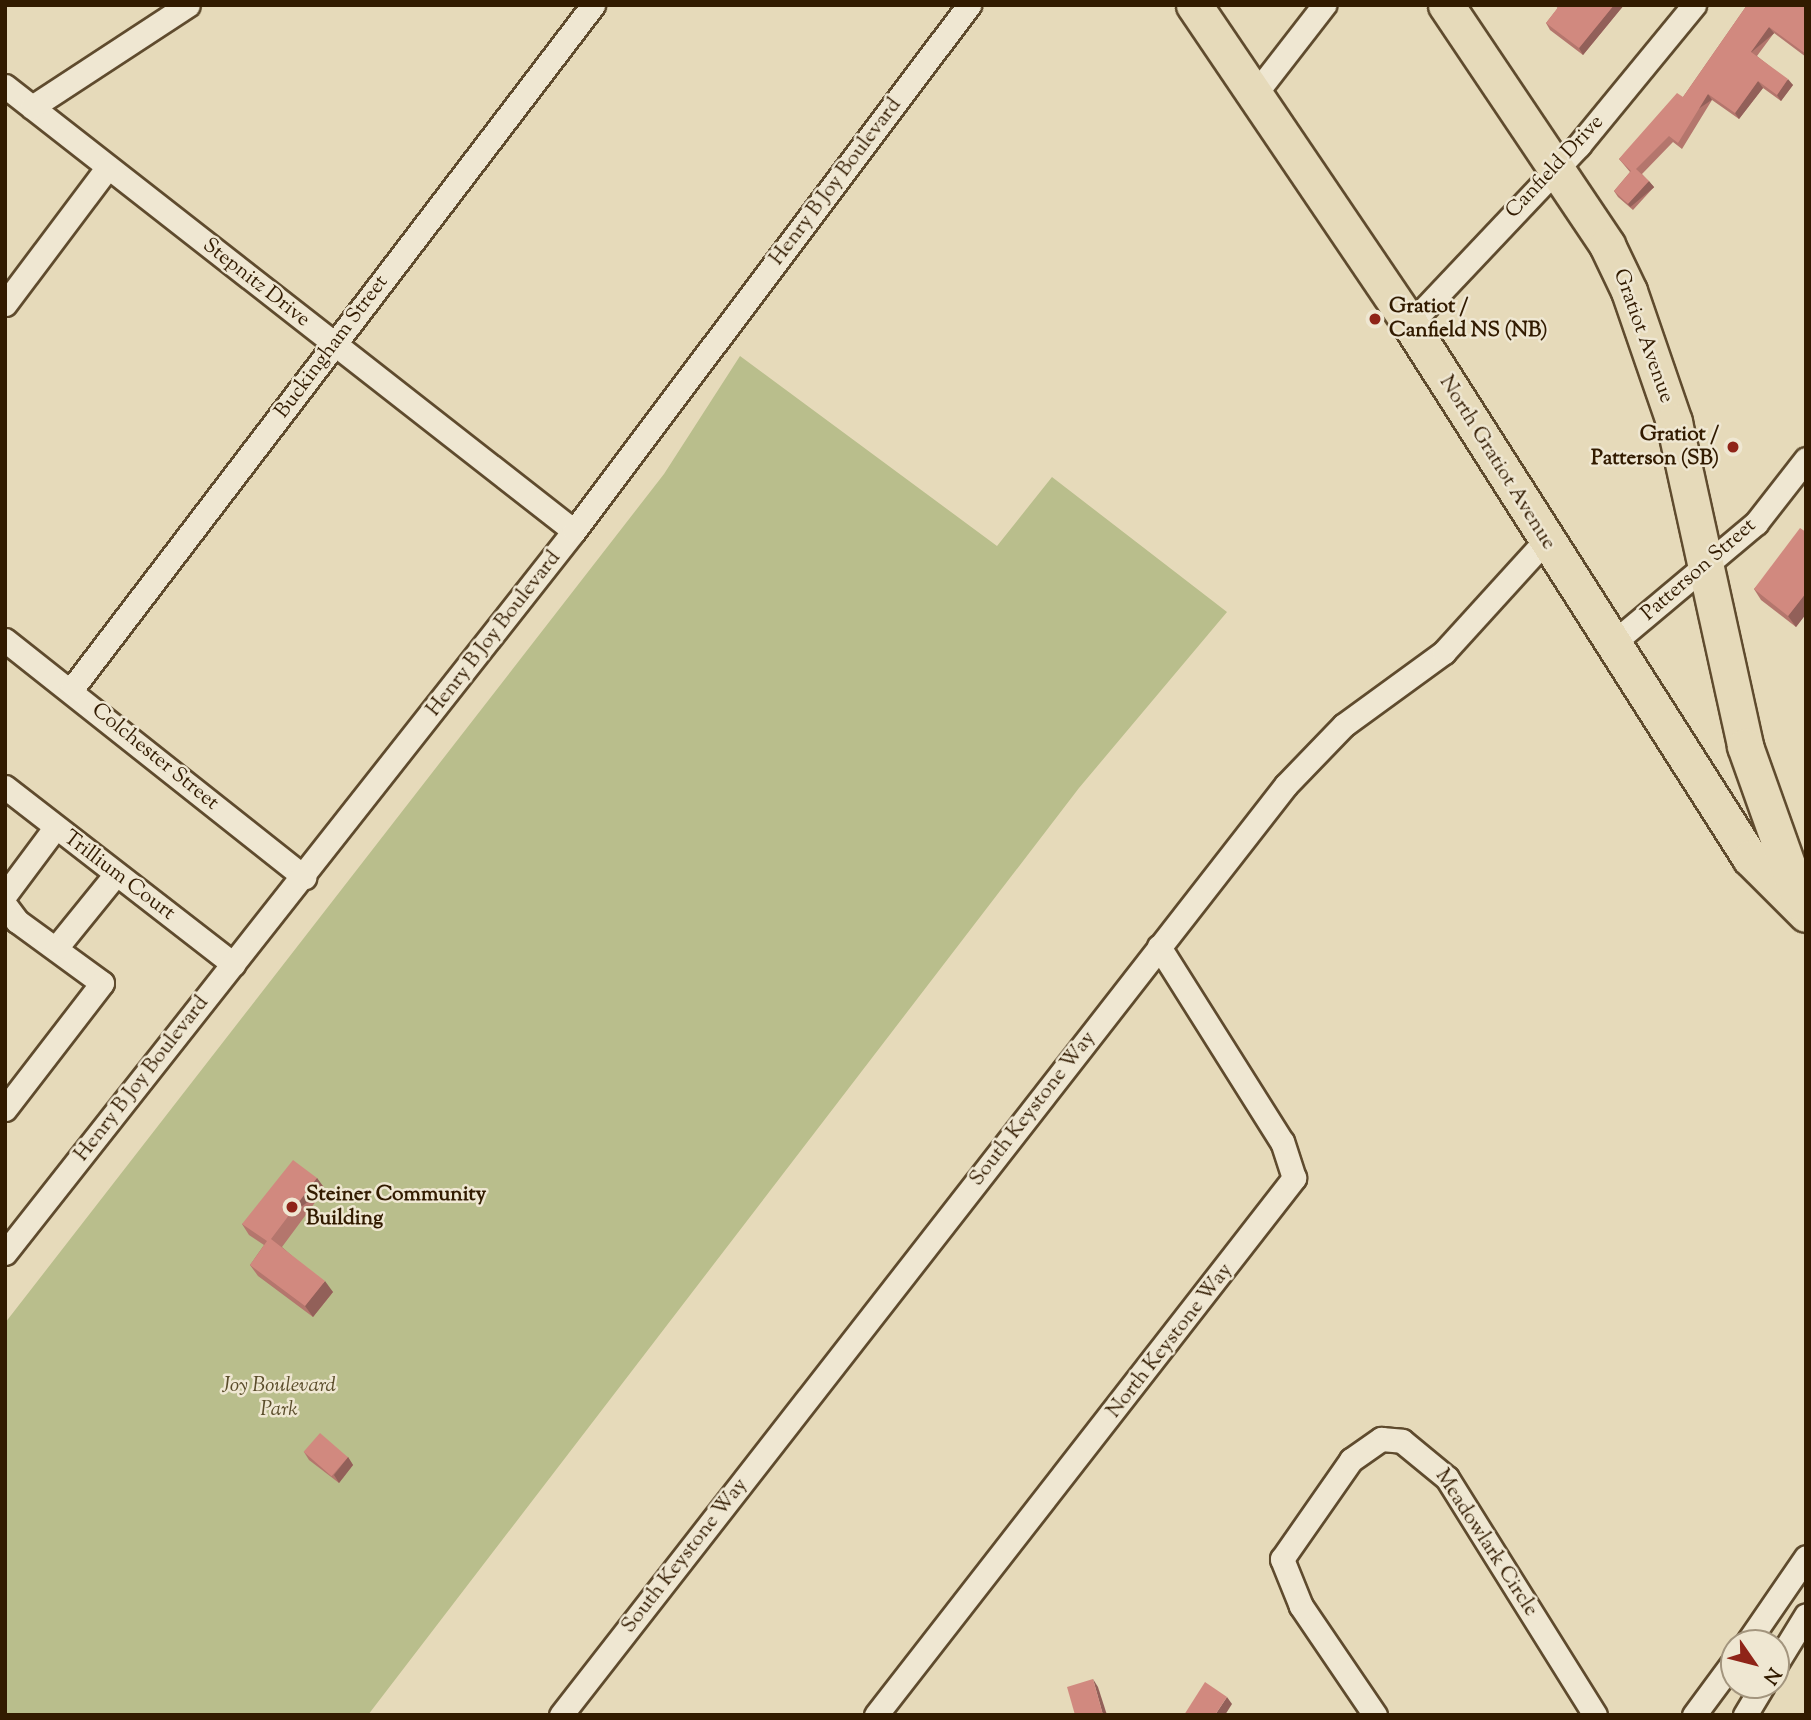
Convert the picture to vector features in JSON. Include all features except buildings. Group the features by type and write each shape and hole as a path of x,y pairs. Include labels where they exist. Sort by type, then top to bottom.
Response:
{"main road":[{"name":"North Gratiot Avenue","path":"1194,5 1410,324 1545,541 1750,858 1805,912"},
{"name":"Gratiot Avenue","path":"1446,5 1555,166 1629,291 1674,422 1745,746 1805,912"}],"street":[{"path":"32,107 188,5"},
{"name":"Buckingham Street","path":"71,690 593,5"},
{"name":"Henry B Joy Boulevard","path":"5,1253 304,877 574,531 969,5"},
{"path":"1255,94 1324,5"},
{"name":"Canfield Drive","path":"1410,324 1609,111 1694,5"},
{"name":"Stepnitz Drive","path":"5,86 574,531"},
{"path":"5,304 108,167"},
{"name":"Patterson Street","path":"1613,643 1706,568 1756,523 1806,459"},
{"name":"South Keystone Way","path":"561,1715 1159,947 1316,751 1444,652 1545,541"},
{"name":"Colchester Street","path":"5,640 304,877"},
{"name":"Trillium Court","path":"5,787 233,964"},
{"path":"5,895 55,828"},
{"path":"56,948 116,874"},
{"path":"5,905 102,983 5,1109"},
{"name":"North Keystone Way","path":"876,1715 1294,1178 1282,1142 1159,947"},
{"name":"Meadowlark Circle","path":"1375,1715 1293,1591 1282,1559 1351,1461 1381,1439 1402,1441 1447,1478 1595,1715"},
{"path":"1757,1629 1806,1557"},
{"path":"1768,1613 1801,1622 1790,1640"},
{"path":"1694,1715 1720,1680"},
{"path":"1745,1715 1755,1699"}],"green space":[{"name":"Joy Boulevard Park","path":"740,356 997,546 1052,477 1227,612 1079,788 368,1715 5,1715 5,1323 664,474"}],"place":[{"name":"Gratiot / Canfield NS (NB)","path":"1375,319"},
{"name":"Gratiot / Patterson (SB)","path":"1733,447"},
{"name":"Steiner Community Building","path":"292,1207"}]}
